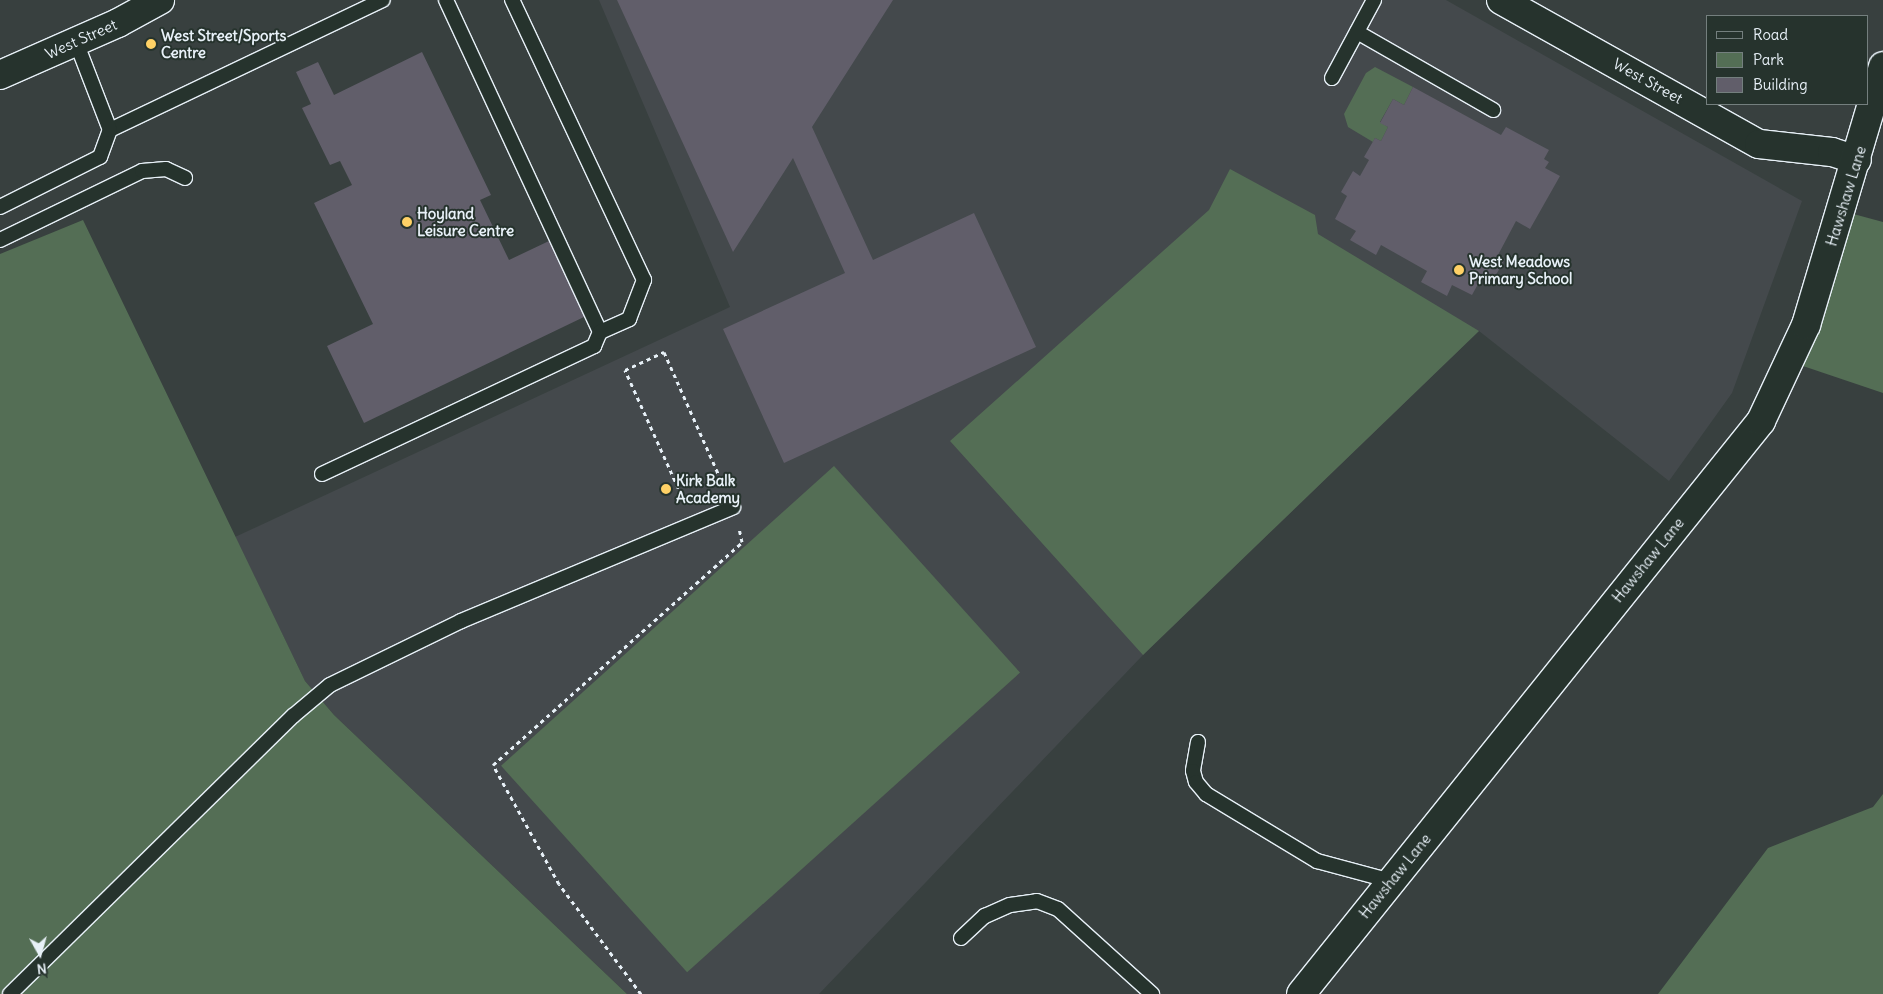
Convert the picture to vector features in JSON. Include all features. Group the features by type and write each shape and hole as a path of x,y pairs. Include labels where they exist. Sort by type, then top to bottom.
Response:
{"main road":[{"name":"West Street","path":"0,75 76,42 160,0"},
{"name":"West Street","path":"1501,0 1759,144 1832,152 1858,160"},
{"name":"Hawshaw Lane","path":"1301,994 1761,421 1806,325 1858,160 1883,66"}],"lane":[{"path":"110,130 383,0"},
{"path":"446,0 600,332"},
{"path":"322,474 594,346 600,332 629,319 644,280 512,0"},
{"path":"1332,78 1374,0"},
{"path":"1357,32 1493,110"},
{"path":"0,207 100,158 110,130 76,42"},
{"path":"0,240 142,171 166,169 186,178"},
{"path":"10,994 293,716 330,685 461,621 693,522 733,507"},
{"path":"1198,742 1193,771 1196,782 1206,794 1317,861 1391,881"},
{"path":"961,938 985,916 1010,905 1037,902 1058,909 1152,994"}],"path":[{"path":"641,994 559,884 494,765 742,542 733,507 664,352 625,370 693,522"}],"shaded area":[{"name":"Kirk Balk Academy","path":"599,0 1446,0 1802,201 1732,393 1669,481 1479,331 1143,655 819,994 627,994 334,715 305,681 235,537 730,307"}],"green space":[{"path":"1375,67 1413,87 1404,105 1393,99 1380,122 1388,127 1381,141 1375,138 1373,142 1348,127 1344,114 1366,73"},
{"path":"1230,169 1315,215 1318,234 1479,331 1143,655 950,441 1209,210"},
{"path":"1846,212 1883,222 1883,393 1800,365"},
{"path":"83,220 305,681 334,715 627,994 0,994 0,254"},
{"path":"834,466 1020,673 687,972 501,766"},
{"path":"1883,794 1883,994 1658,994 1768,848 1873,807"}],"building":[{"path":"617,0 893,0 812,127 873,260 974,213 1036,347 784,463 723,329 845,273 793,158 733,252"},
{"name":"Hoyland Leisure Centre","path":"422,52 491,195 480,200 509,260 549,241 586,316 364,423 327,346 373,324 314,203 352,185 340,161 330,165 302,108 311,104 296,72 318,62 334,95"},
{"path":"1413,87 1501,135 1506,127 1549,150 1544,159 1549,162 1545,168 1560,176 1530,229 1516,221 1498,255 1505,259 1493,280 1483,275 1472,295 1452,285 1447,296 1421,282 1427,271 1381,245 1376,255 1350,240 1356,231 1335,219 1347,196 1341,192 1353,171 1360,176 1369,160 1364,157 1375,138 1381,141 1388,127 1380,123 1393,99 1404,105"}],"place":[{"name":"West Street/Sports Centre","path":"151,44"},
{"name":"Hoyland Leisure Centre","path":"407,222"},
{"name":"West Meadows Primary School","path":"1459,270"},
{"name":"Kirk Balk Academy","path":"666,489"}]}
